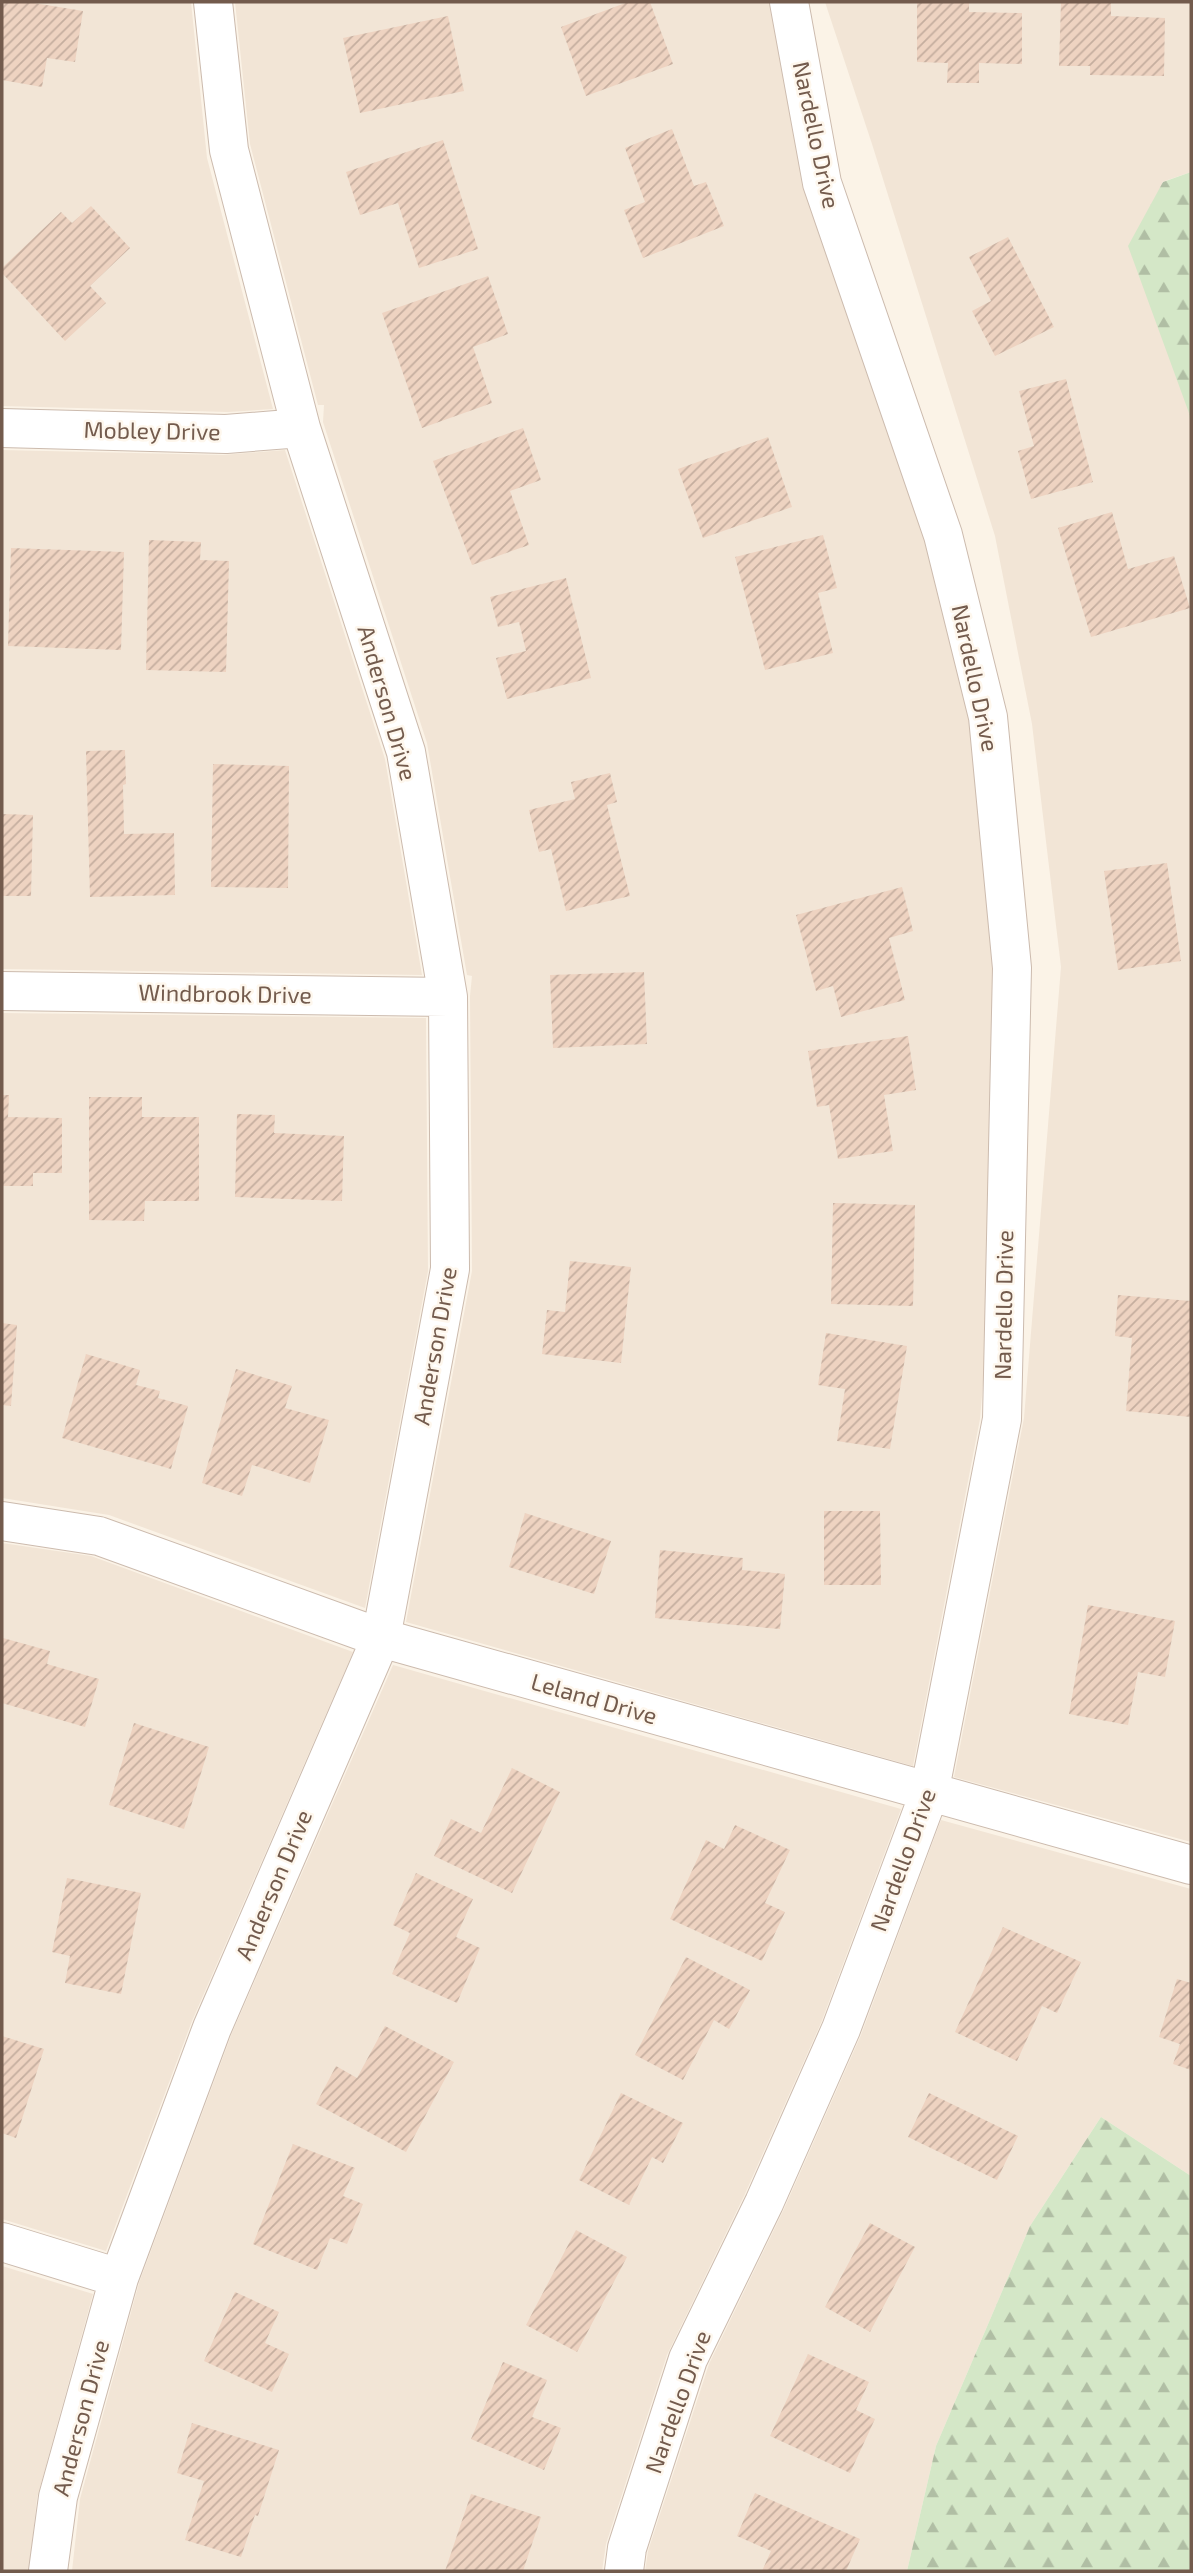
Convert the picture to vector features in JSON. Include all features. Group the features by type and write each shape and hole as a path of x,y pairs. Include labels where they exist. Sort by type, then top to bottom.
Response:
{"street":[{"name":"Anderson Drive","path":"48,2571 58,2497 119,2278 212,2028 381,1638 450,1269 448,997 406,752 301,428 229,150 213,2"},
{"name":"Nardello Drive","path":"624,2571 627,2548 688,2360 764,2203 841,2029 929,1794 1002,1419 1012,968 988,717 943,535 822,183 789,2"},
{"name":"Mobley Drive","path":"2,428 226,434 301,428"},
{"name":"Windbrook Drive","path":"2,991 448,997"},
{"name":"Leland Drive","path":"2,1521 99,1536 381,1638 1191,1866"},
{"path":"2,2242 119,2278"}],"shaded area":[{"path":"2,2 191,2 207,158 273,409 228,412 2,406"},
{"path":"235,2 777,2 952,550 1017,975 980,1419 913,1766 406,1622 472,1271 472,976 467,975 427,743 323,422 324,405 318,405 250,144"},
{"path":"825,2 1191,2 1191,172 1162,182 1191,427 1191,1842 954,1777 1024,1418 1061,967 1032,724 995,536"},
{"path":"2,450 223,455 285,450 385,759 422,975 2,969"},
{"path":"2,1013 426,1018 428,1271 365,1608 109,1515 2,1498"},
{"path":"2,1543 91,1556 353,1652 192,2021 106,2251 2,2219"},
{"path":"393,1665 901,1809 821,2023 744,2196 667,2355 606,2544 602,2571 72,2571 80,2499 139,2283 232,2033"},
{"path":"941,1820 1191,1889 1191,2176 1101,2117 1030,2226 936,2446 907,2571 645,2571 648,2551 709,2364 784,2209 861,2035"},
{"path":"2,2266 93,2294 37,2498 29,2571 2,2571"}],"green space":[{"path":"1191,172 1191,427 1189,413 1128,246 1163,182"},
{"path":"1101,2117 1191,2176 1191,2571 907,2571 936,2446 1030,2226"}],"building":[{"path":"2,2 28,2 83,11 75,62 47,58 42,87 2,80"},
{"path":"628,2 650,2 673,64 586,96 561,27"},
{"path":"917,2 969,2 969,12 1022,13 1022,64 979,63 979,83 947,83 948,63 917,62"},
{"path":"1061,2 1111,2 1111,16 1165,18 1164,76 1090,75 1090,66 1059,66"},
{"path":"448,16 464,91 360,113 343,38"},
{"path":"672,129 694,186 706,182 724,226 643,258 624,210 645,202 625,148"},
{"path":"443,140 478,249 419,268 398,203 360,215 346,172"},
{"path":"91,206 130,248 90,286 106,303 65,341 2,273 2,268 61,212 72,223"},
{"path":"1008,237 1054,327 995,356 972,311 991,301 969,257"},
{"path":"488,276 508,334 473,347 492,403 422,428 382,313"},
{"path":"1066,379 1093,482 1031,499 1018,451 1034,446 1019,391"},
{"path":"523,428 541,480 510,491 529,545 472,565 433,461"},
{"path":"768,437 792,507 703,538 678,469"},
{"path":"1112,512 1128,569 1174,556 1190,608 1091,637 1058,528"},
{"path":"823,535 837,588 818,593 833,653 765,670 735,557"},
{"path":"149,540 201,542 200,560 229,561 226,672 146,670"},
{"path":"11,548 124,552 121,650 8,646"},
{"path":"566,578 591,678 507,699 496,658 526,651 519,622 498,627 490,597"},
{"path":"125,750 124,834 174,833 175,895 90,897 86,751"},
{"path":"213,764 289,766 288,888 211,887"},
{"path":"610,773 617,802 607,805 630,896 566,911 551,849 539,852 529,810 575,799 571,782"},
{"path":"2,814 33,815 31,896 2,896"},
{"path":"1167,863 1181,961 1118,970 1104,871"},
{"path":"902,887 913,931 889,938 905,1000 841,1017 833,986 816,991 796,915"},
{"path":"644,972 647,1044 553,1048 550,975"},
{"path":"908,1036 916,1090 884,1095 893,1151 838,1159 829,1105 817,1107 808,1051"},
{"path":"2,1095 9,1095 8,1117 62,1118 62,1173 33,1173 33,1186 2,1186"},
{"path":"89,1097 142,1097 142,1117 199,1117 199,1201 145,1201 144,1221 89,1220"},
{"path":"237,1114 275,1115 274,1133 344,1136 342,1201 235,1197"},
{"path":"833,1203 915,1205 913,1306 831,1304"},
{"path":"570,1261 631,1267 621,1363 542,1354 547,1310 565,1312"},
{"path":"1118,1295 1191,1301 1191,1417 1126,1411 1132,1338 1115,1336"},
{"path":"2,1323 17,1325 11,1406 2,1405"},
{"path":"826,1333 907,1346 890,1449 837,1441 845,1389 818,1385"},
{"path":"86,1354 140,1370 136,1385 160,1391 158,1398 188,1406 171,1469 62,1438"},
{"path":"236,1369 292,1386 285,1408 329,1420 310,1483 252,1465 242,1496 202,1483"},
{"path":"824,1511 880,1511 881,1585 824,1585"},
{"path":"525,1513 611,1541 594,1594 509,1567"},
{"path":"660,1550 743,1558 742,1570 785,1574 780,1629 655,1618"},
{"path":"1088,1605 1175,1621 1165,1677 1138,1672 1128,1725 1069,1714"},
{"path":"3,1638 50,1651 47,1664 99,1679 85,1727 2,1703"},
{"path":"134,1723 209,1747 184,1829 109,1805"},
{"path":"512,1768 560,1792 512,1893 434,1856 451,1819 481,1833"},
{"path":"735,1825 790,1850 765,1903 785,1912 762,1961 670,1919 706,1840 724,1849"},
{"path":"416,1873 473,1899 456,1937 480,1948 457,2003 392,1974 410,1933 393,1925"},
{"path":"67,1878 141,1893 121,1994 65,1983 70,1956 52,1952"},
{"path":"1003,1927 1081,1962 1057,2013 1042,2006 1017,2061 955,2032"},
{"path":"686,1957 750,1990 729,2029 714,2020 683,2080 635,2055"},
{"path":"1177,1979 1191,1983 1191,2070 1173,2064 1180,2044 1159,2037"},
{"path":"385,2026 454,2062 406,2152 316,2104 336,2066 357,2078"},
{"path":"2,2036 44,2049 16,2138 2,2133"},
{"path":"621,2093 683,2123 663,2163 652,2157 629,2205 579,2180"},
{"path":"929,2093 1018,2136 997,2180 908,2137"},
{"path":"293,2144 355,2168 343,2196 363,2204 347,2244 330,2238 317,2270 253,2244"},
{"path":"870,2223 915,2247 870,2332 825,2307"},
{"path":"576,2230 627,2257 577,2352 526,2325"},
{"path":"235,2292 279,2312 265,2343 289,2354 272,2392 204,2361"},
{"path":"808,2354 869,2382 856,2410 875,2419 850,2473 770,2436"},
{"path":"503,2362 547,2380 532,2417 561,2428 544,2470 471,2439"},
{"path":"192,2423 279,2450 258,2516 255,2515 241,2557 185,2540 204,2481 177,2473"},
{"path":"755,2493 860,2539 846,2571 762,2571 771,2551 737,2536"},
{"path":"471,2494 541,2517 523,2571 445,2571"}]}
